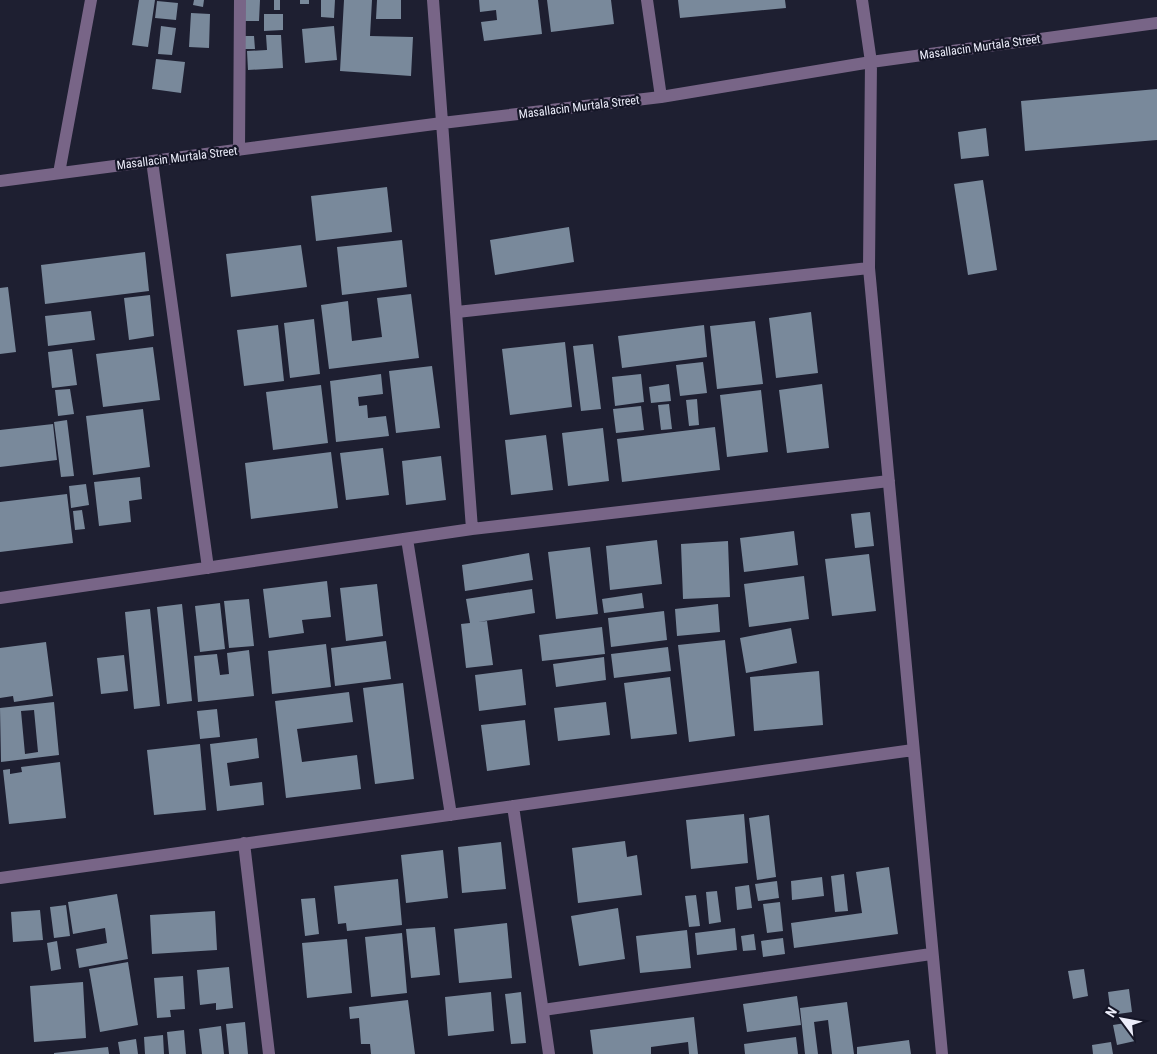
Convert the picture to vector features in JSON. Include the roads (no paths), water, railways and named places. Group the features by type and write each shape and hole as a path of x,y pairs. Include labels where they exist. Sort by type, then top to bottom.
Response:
{"street":[{"path":"59,174 91,0"},
{"path":"239,150 240,0"},
{"path":"433,0 472,529"},
{"path":"647,0 661,97"},
{"path":"862,0 871,62 869,268 942,1054"},
{"name":"Masallacin Murtala Street","path":"0,181 442,123 661,97 871,62 1157,23"},
{"path":"152,161 208,568"},
{"path":"457,312 869,268"},
{"path":"0,598 472,529 888,481"},
{"path":"407,539 451,815"},
{"path":"0,878 913,750"},
{"path":"513,806 549,1054"},
{"path":"244,844 269,1054"},
{"path":"543,1010 932,954"}]}
